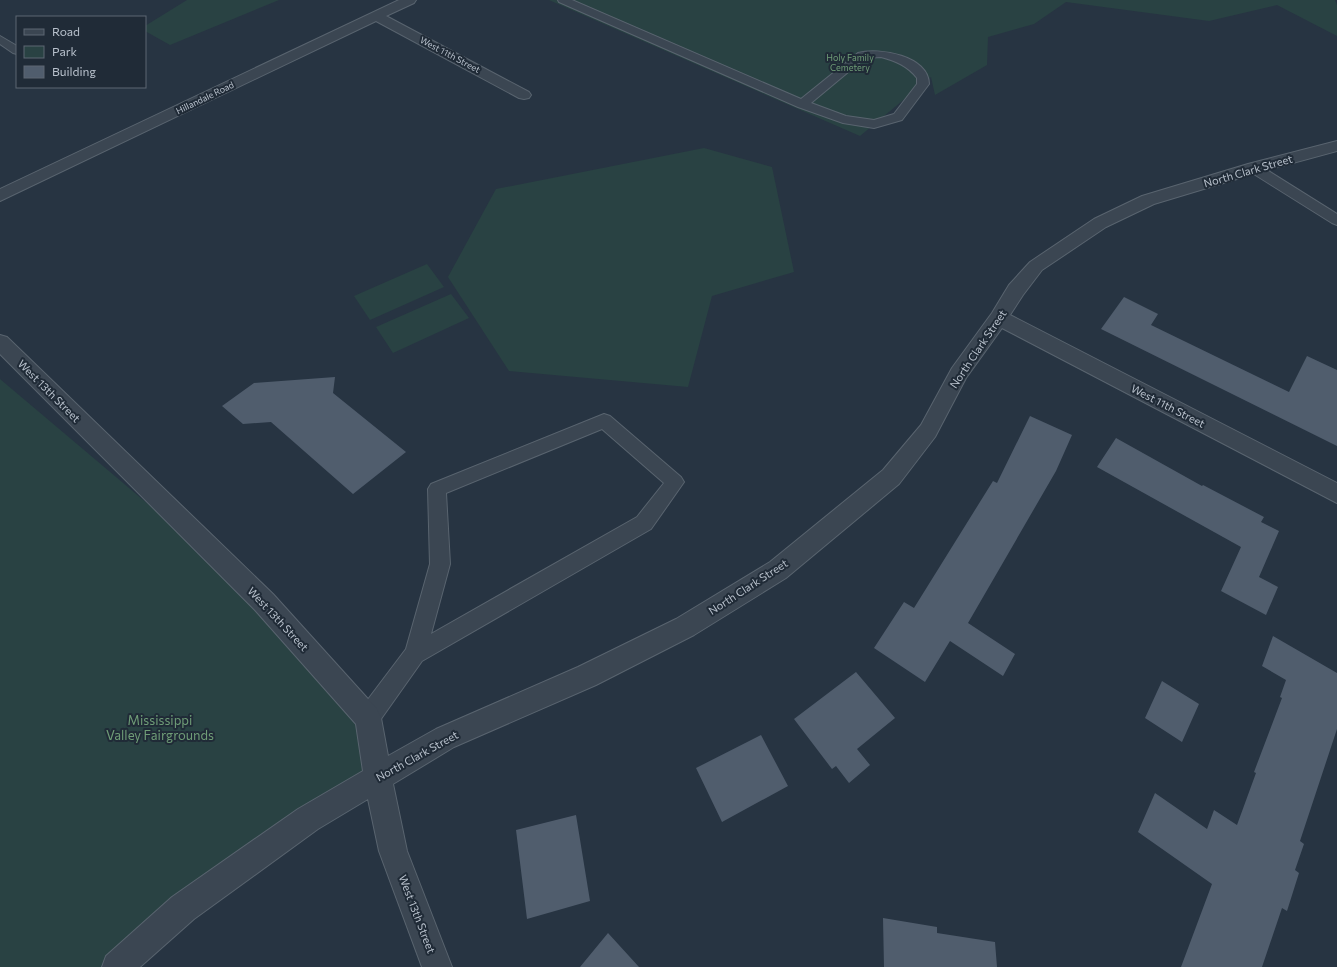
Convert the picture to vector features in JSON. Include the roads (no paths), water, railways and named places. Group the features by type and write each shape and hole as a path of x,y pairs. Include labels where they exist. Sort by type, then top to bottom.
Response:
{"street":[{"name":"Hillandale Road","path":"0,196 409,0"},
{"name":"West 11th Street","path":"376,16 524,95"},
{"name":"North Clark Street","path":"117,967 184,908 308,819 445,738 587,676 685,627 778,570 891,477 928,431 959,373 999,318 1016,290 1036,266 1100,223 1148,200 1254,168 1337,146"},
{"name":"West 11th Street","path":"999,318 1337,494"},
{"name":"West 13th Street","path":"0,342 264,602 368,718 378,778 393,851 437,967"}],"lane":[{"path":"569,1 802,104 843,118 874,124 898,116 923,84 924,78 917,69 903,59 881,54 862,55 802,104"},
{"path":"0,39 16,50"},
{"path":"1254,168 1337,220"},
{"path":"368,718 415,654 440,564 437,489 604,420 675,482 644,523 415,654"}],"park label":[{"name":"Holy Family Cemetery","path":"850,64"},
{"name":"Mississippi Valley Fairgrounds","path":"160,728"}]}
